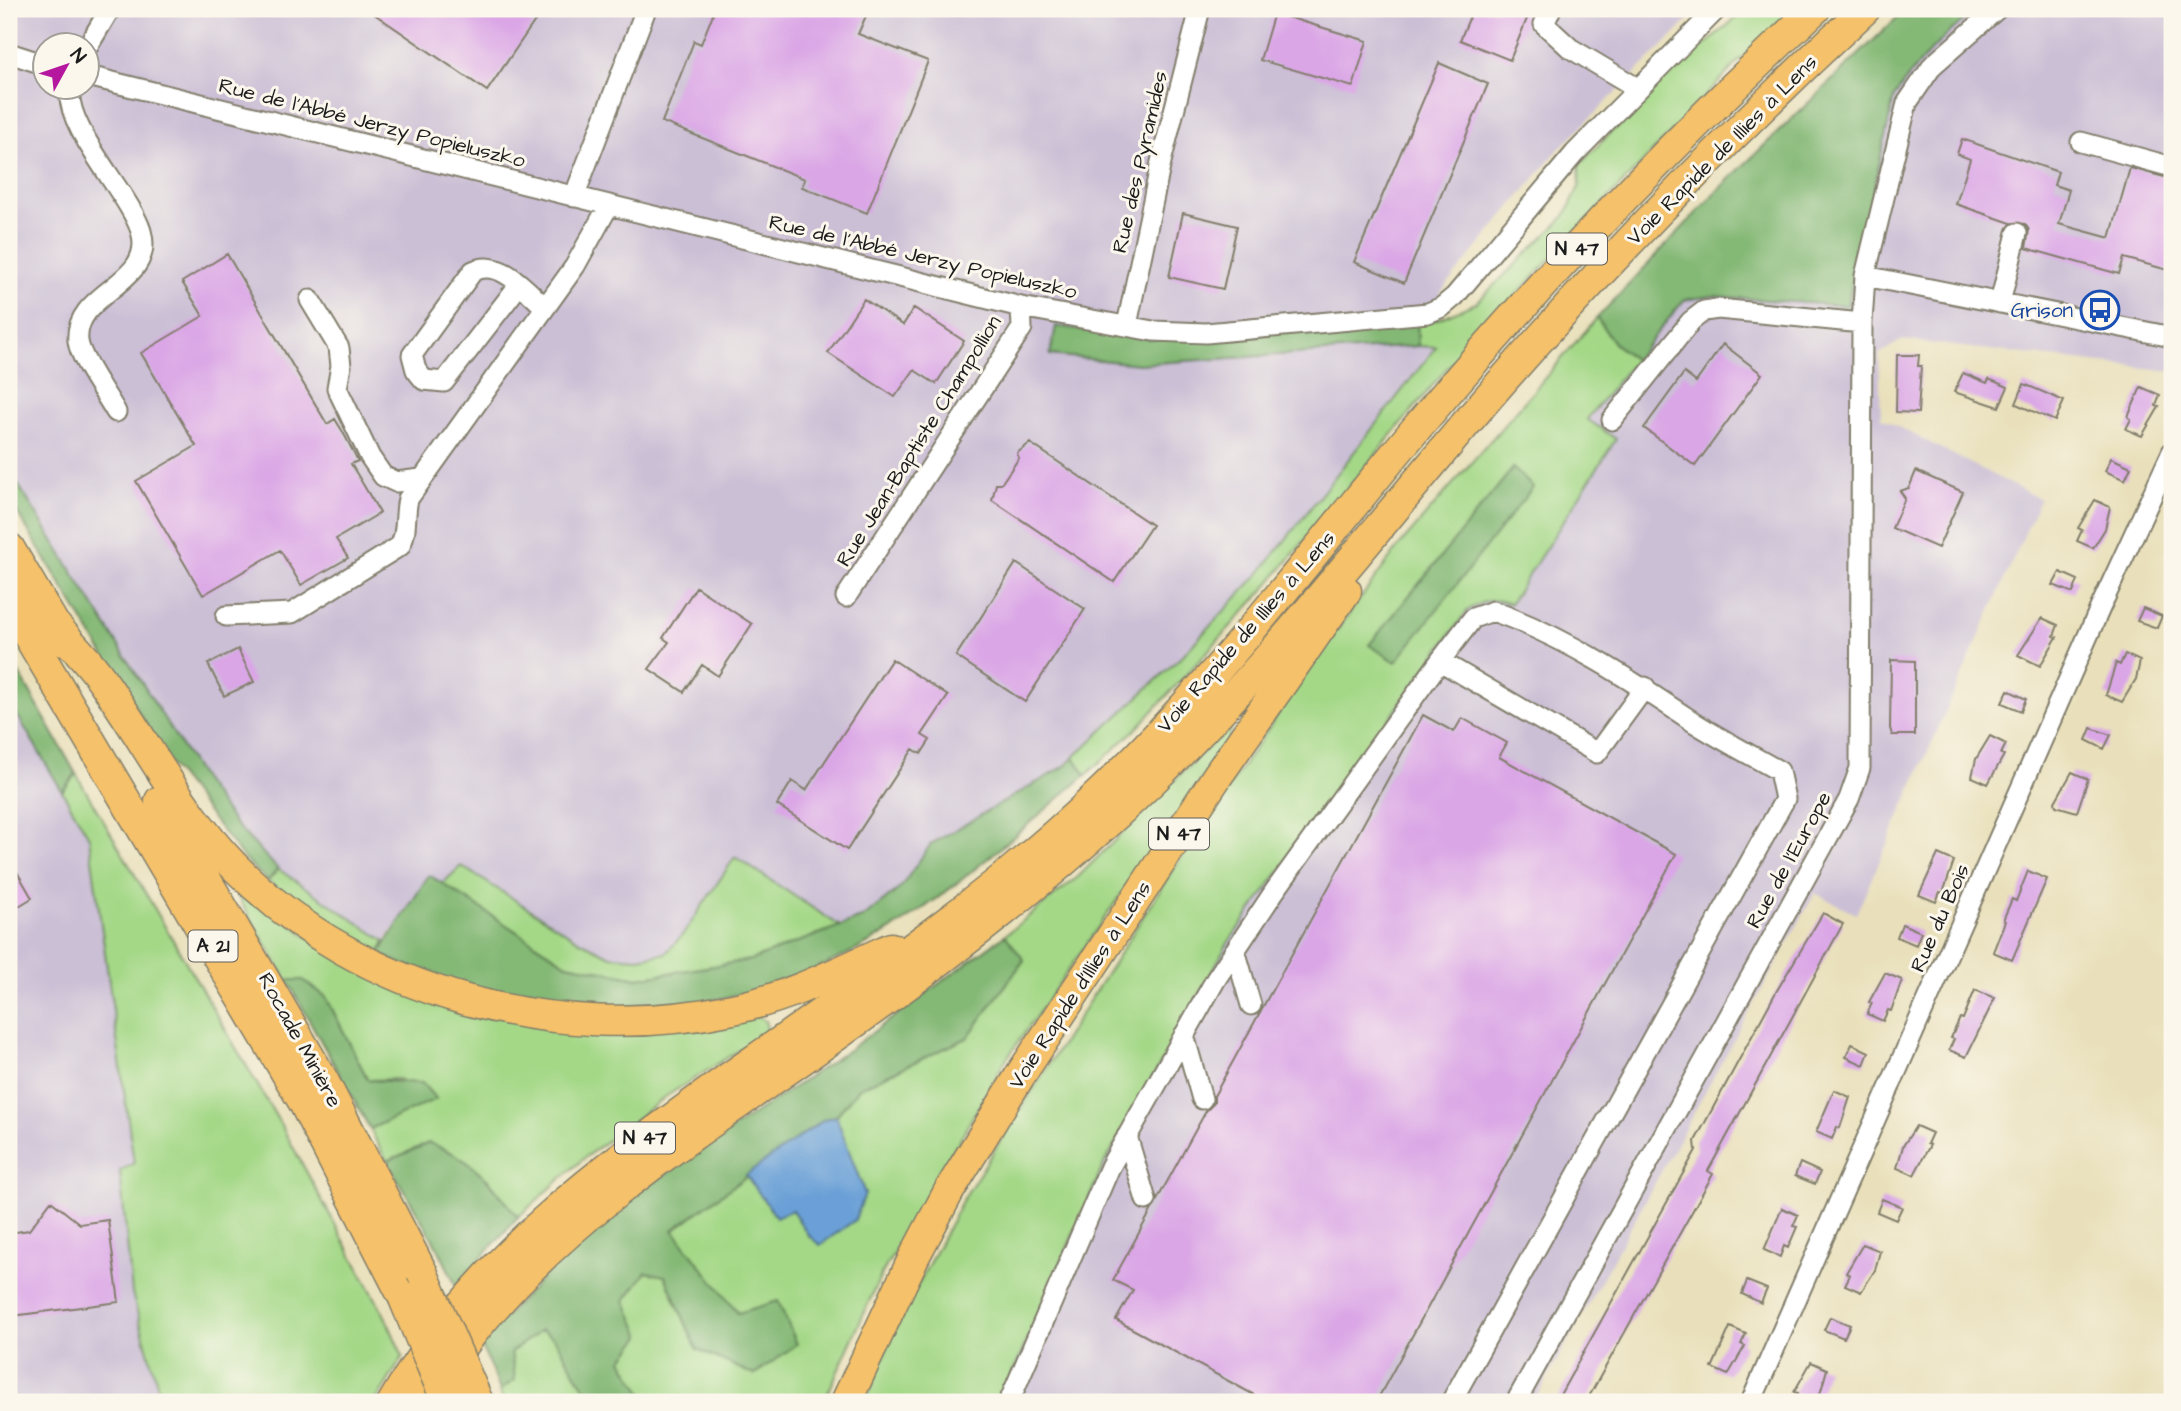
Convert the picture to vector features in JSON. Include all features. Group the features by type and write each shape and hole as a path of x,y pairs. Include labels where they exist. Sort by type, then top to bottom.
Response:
{"highway":[{"name":"Voie Rapide de Illies à Lens","path":"946,925 1081,811 1139,755 1222,666 1419,425 1531,299 1672,150 1815,9"},
{"name":"Voie Rapide de Illies à Lens","path":"426,1402 475,1329 570,1229 629,1180 842,1032 974,934 1055,868 1150,783 1225,705 1532,348 1646,225 1865,9"},
{"name":"Voie Rapide d’Illies à Lens","path":"846,1402 949,1191 1021,1074 1295,662 1396,526 1415,482"},
{"name":"Rocade Minière","path":"9,548 316,1068 369,1164 422,1272 478,1402"},
{"name":"Rocade Minière","path":"9,603 303,1101 403,1296 447,1402"},
{"path":"55,625 97,673 182,805 234,866 262,892 316,933 382,970 426,987 480,1004 561,1017 622,1023 675,1018 735,1009 780,995 946,925"},
{"name":"N 47","path":"393,1402 407,1378 477,1287 525,1236 633,1146 946,925"}],"street":[{"path":"96,32 110,9"},
{"path":"575,197 590,149 646,9"},
{"name":"Rue des Pyramides","path":"1127,325 1161,162 1200,9"},
{"path":"1550,9 1544,24 1555,37 1637,88"},
{"name":"Rue de l'Abbé Jerzy Popieluszko","path":"102,79 1021,307 1153,331 1206,333 1428,313 1442,307 1455,296 1574,153 1717,9"},
{"name":"Rue de l'Europe","path":"1516,1402 1849,799 1860,768 1861,323 1865,276 1907,103 1933,65 1997,9"},
{"path":"9,53 32,60"},
{"path":"73,102 89,142 141,232 142,257 129,275 87,312 79,326 80,349 116,412"},
{"path":"2081,142 2172,167"},
{"path":"226,616 292,613 400,546 407,534 404,514 408,499 575,266 609,205"},
{"path":"2000,303 2017,233"},
{"path":"519,285 443,382 424,380 416,370 412,355 473,271 484,266 498,268 519,285 545,307"},
{"path":"1865,276 2172,337"},
{"path":"310,300 340,348 341,366 337,388 370,457 383,476 389,479 410,482 421,479"},
{"name":"Rue Jean-Baptiste Champollion","path":"846,597 1022,328 1021,307"},
{"path":"1612,420 1691,321 1704,311 1718,309 1861,323"},
{"name":"Rue du Bois","path":"1751,1402 2172,452"},
{"path":"1009,1402 1110,1167 1235,950 1473,618 1493,611 1528,623 1645,687 1697,724 1779,771 1785,799 1451,1402"},
{"path":"1440,662 1597,753 1645,687"},
{"path":"1235,950 1251,1005"},
{"path":"1184,1035 1202,1099"},
{"path":"1127,1136 1146,1200"}],"shaded area":[{"path":"9,9 1700,9 1558,150 1440,293 1436,346 1259,574 1181,657 1065,766 931,844 900,888 864,917 751,960 567,964 429,876 385,941 278,869 234,823 202,779 9,470"},
{"path":"1977,9 2172,9 2172,371 1902,340 1879,354 1881,418 2040,499 1856,914 1815,893 1534,1402 1000,1402 1104,1164 1228,943 1467,611 1480,602 1492,599 1510,603 1615,439 1586,419 1684,300 1713,296 1885,134 1894,98 1912,70 1941,38"},
{"path":"9,701 89,837 134,1164 120,1172 132,1293 162,1402 9,1402"}],"green space":[{"path":"1746,9 1793,9 1736,64 1447,368 1262,592 1139,726 1086,775 1074,757 1181,657 1259,574 1436,347 1418,346 1417,322 1438,319 1476,303 1565,216 1580,185 1579,165 1682,60 1711,40"},
{"path":"1906,9 1977,9 1932,50 1894,98 1847,306 1713,296 1684,300 1635,360 1614,343 1597,318 1719,189"},
{"path":"1597,318 1614,343 1635,360 1587,419 1616,439 1510,604 1488,601 1467,611 1228,943 1104,1164 1000,1402 866,1402 894,1330 962,1201 1167,879 1305,674 1399,546"},
{"path":"1417,322 1418,346 1139,364 1050,355 1056,326 1151,339"},
{"path":"1513,468 1533,487 1396,662 1369,645"},
{"path":"9,470 202,779 234,823 278,869 268,881 245,860 172,767 9,499"},
{"path":"9,655 76,774 62,791 9,701"},
{"path":"1229,726 1231,728 1227,742 1005,1061 881,1275 824,1402 648,1402 622,1360 640,1336 625,1300 646,1272 665,1276 697,1349 739,1313 673,1231 746,1175 776,1216 792,1210 809,1236 865,1194 836,1116 859,1088 967,1038 1024,960 1005,935 1078,877"},
{"path":"1074,757 1086,775 916,914 854,951 818,968 741,994 661,1008 620,1011 540,1006 478,992 379,954 429,875 567,964 638,978 751,960 864,917 900,888 931,844 1065,766"},
{"path":"76,774 281,1125 386,1318 403,1357 375,1402 162,1402 132,1293 120,1171 134,1163 89,837 62,791"},
{"path":"735,857 840,926 751,960 638,978 567,964 442,884 461,866 580,941 611,956 639,958 666,953 684,933"},
{"path":"278,869 385,941 379,954 317,919 268,881"},
{"path":"224,873 315,942 753,1012 765,1021 768,1032 665,1097 583,1159 518,1217 489,1180 428,1143 387,1161 370,1129 435,1098 398,1079 368,1080 326,997 303,980 287,980"},
{"path":"1005,935 1024,960 967,1038 859,1088 836,1116 825,1119 673,1230 738,1313 778,1301 797,1344 754,1375 697,1349 665,1276 646,1272 625,1300 641,1336 622,1360 648,1402 593,1402 555,1339 541,1330 511,1352 515,1380 500,1390 480,1343 576,1243 639,1192 850,1049"},
{"path":"287,980 303,980 326,997 368,1080 422,1083 436,1099 370,1129"},
{"path":"429,1143 458,1156 480,1172 518,1217 456,1286 439,1250 387,1161"},
{"path":"541,1330 555,1338 593,1402 503,1402 500,1390 515,1379 511,1352"}],"water":[{"path":"836,1116 865,1194 855,1220 820,1245 809,1236 792,1210 776,1217 746,1175 825,1119"}],"building":[{"path":"367,9 543,9 487,91"},
{"path":"715,9 869,9 858,34 928,61 867,213 802,187 805,179 662,122 694,41 701,44"},
{"path":"1473,9 1531,9 1510,60 1460,40"},
{"path":"1274,13 1367,41 1353,87 1260,60"},
{"path":"1439,63 1488,84 1404,283 1354,262"},
{"path":"1962,139 2058,172 2054,185 2069,190 2059,224 2110,238 2130,168 2172,179 2172,256 2168,270 2124,258 2119,274 2026,248 2029,230 2025,224 2011,223 1956,204 1970,159 1957,154"},
{"path":"1183,213 1237,226 1223,289 1169,277"},
{"path":"227,254 327,424 335,419 343,432 358,461 351,464 380,513 336,539 348,558 301,585 280,550 203,595 136,481 196,446 141,353 203,316 182,282"},
{"path":"864,299 903,325 914,308 964,341 936,384 914,370 895,397 828,353"},
{"path":"1723,344 1762,374 1695,466 1644,428 1684,373 1696,382"},
{"path":"1897,355 1919,355 1918,366 1921,366 1918,413 1896,412"},
{"path":"1963,373 1987,383 1989,379 2008,387 1999,407 1954,392"},
{"path":"2024,384 2064,401 2055,421 2016,404"},
{"path":"2141,387 2160,395 2156,406 2159,407 2142,436 2126,429 2131,419 2128,417"},
{"path":"1030,443 1152,525 1114,582 992,500 996,484 1001,484 1019,458 1017,453"},
{"path":"2111,458 2131,467 2125,480 2105,471"},
{"path":"1916,471 1963,492 1938,548 1892,528 1905,498 1900,491 1909,488"},
{"path":"2095,500 2110,507 2105,529 2093,548 2077,541 2082,530 2078,528"},
{"path":"1016,563 1085,609 1025,702 956,656"},
{"path":"2060,572 2078,580 2073,593 2053,585"},
{"path":"696,587 752,624 718,676 702,665 684,692 649,669 669,642 663,638"},
{"path":"2143,608 2162,616 2157,628 2137,621"},
{"path":"2042,618 2058,625 2054,636 2057,637 2040,666 2018,655"},
{"path":"238,649 254,682 224,696 208,664"},
{"path":"2125,654 2140,661 2136,679 2122,702 2106,695 2116,663 2120,665"},
{"path":"892,659 948,696 922,735 930,740 921,754 913,749 847,850 777,805 792,781 806,790"},
{"path":"1891,660 1915,661 1915,735 1892,735"},
{"path":"2008,690 2026,699 2021,711 2002,703"},
{"path":"1423,715 1454,732 1462,718 1507,743 1499,757 1676,854 1376,1402 1267,1402 1116,1320 1133,1290 1113,1280 1206,1111 1214,1103 1214,1096"},
{"path":"2091,728 2111,735 2104,749 2086,740"},
{"path":"1990,736 2006,744 2001,754 2004,755 1988,784 1972,777 1976,759"},
{"path":"2072,772 2088,779 2077,812 2056,806 2055,802"},
{"path":"1938,854 1954,861 1943,893 1940,892 1936,902 1919,895"},
{"path":"9,858 32,898 9,912"},
{"path":"2028,871 2047,879 2012,960 1993,952 2012,899 2016,901"},
{"path":"1823,913 1843,924 1708,1171 1713,1174 1586,1402 1556,1402 1696,1150 1695,1141 1776,992"},
{"path":"1902,924 1921,932 1916,945 1897,937"},
{"path":"1885,973 1902,980 1891,1011 1888,1010 1883,1021 1867,1014 1872,1003 1869,1002"},
{"path":"1975,990 1995,998 1966,1057 1949,1050 1954,1039 1951,1038 1960,1018 1963,1019"},
{"path":"1852,1044 1869,1052 1864,1065 1846,1057"},
{"path":"1834,1090 1850,1097 1840,1128 1837,1127 1832,1139 1816,1132"},
{"path":"1916,1126 1932,1133 1927,1144 1930,1145 1914,1175 1897,1168 1903,1146"},
{"path":"1800,1163 1820,1172 1815,1184 1795,1176"},
{"path":"1882,1199 1902,1207 1896,1220 1877,1212"},
{"path":"51,1201 80,1224 108,1220 119,1302 12,1316 9,1233 29,1230"},
{"path":"1782,1208 1798,1215 1793,1226 1797,1227 1788,1248 1784,1246 1780,1257 1764,1250"},
{"path":"1863,1244 1880,1251 1875,1270 1861,1292 1845,1285 1850,1275 1846,1273"},
{"path":"1747,1281 1767,1289 1761,1303 1742,1294"},
{"path":"1830,1317 1850,1325 1844,1338 1824,1330"},
{"path":"1730,1327 1746,1334 1741,1344 1745,1346 1728,1375 1712,1368"},
{"path":"1811,1362 1827,1369 1821,1391 1816,1402 1794,1402 1798,1393 1794,1392"}],"place":[{"name":"Grison","path":"2100,310"}]}
